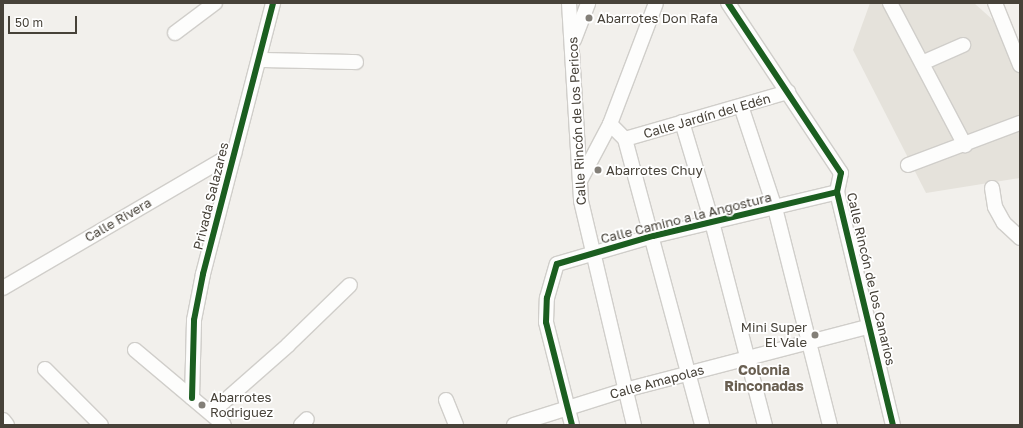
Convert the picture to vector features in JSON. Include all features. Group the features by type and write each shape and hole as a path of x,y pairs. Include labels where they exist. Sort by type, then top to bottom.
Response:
{"street":[{"path":"175,33 216,3"},
{"name":"Privada Salazares","path":"192,398 194,320 203,274 273,3"},
{"name":"Calle Rincón de los Pericos","path":"569,3 573,44 581,201 592,253 634,425"},
{"path":"573,44 588,3"},
{"path":"581,180 610,124 656,3"},
{"name":"Calle Rincón de los Canarios","path":"728,3 841,173 837,192 871,326 893,425"},
{"path":"890,3 965,145"},
{"path":"994,3 1020,65"},
{"path":"922,63 963,44"},
{"path":"259,60 356,62"},
{"name":"Calle Jardín del Edén","path":"625,139 788,92"},
{"path":"741,106 775,208 830,425"},
{"path":"682,122 712,222 765,425"},
{"path":"908,165 965,145 1020,123"},
{"path":"610,124 625,139 653,236 702,425"},
{"name":"Calle Rivera","path":"3,288 234,153"},
{"path":"992,188 995,207 1004,223 1020,238"},
{"name":"Calle Camino a la Angostura","path":"568,408 546,322 547,298 557,264 653,236 837,192"},
{"path":"211,413 288,345 350,284"},
{"name":"Calle Amapolas","path":"514,425 625,390 871,326"},
{"path":"135,350 224,425"},
{"path":"45,369 101,425"},
{"path":"446,400 456,425"},
{"path":"568,408 572,425"},
{"path":"3,420 7,425"}],"shaded area":[{"path":"870,3 974,3 1020,44 1020,178 926,193 853,50"}],"cycle path":[{"path":"192,398 194,320 203,274 273,3"},
{"path":"728,3 841,173 837,192 893,425"},
{"path":"572,425 546,322 547,298 557,264 653,236 837,192"}],"place":[{"name":"Abarrotes Don Rafa","path":"589,18"},
{"name":"Abarrotes Chuy","path":"598,170"},
{"name":"Mini Super El Vale","path":"815,335"},
{"name":"Abarrotes Rodriguez","path":"202,405"}],"district":[{"name":"Colonia Rinconadas","path":"764,378"}]}
